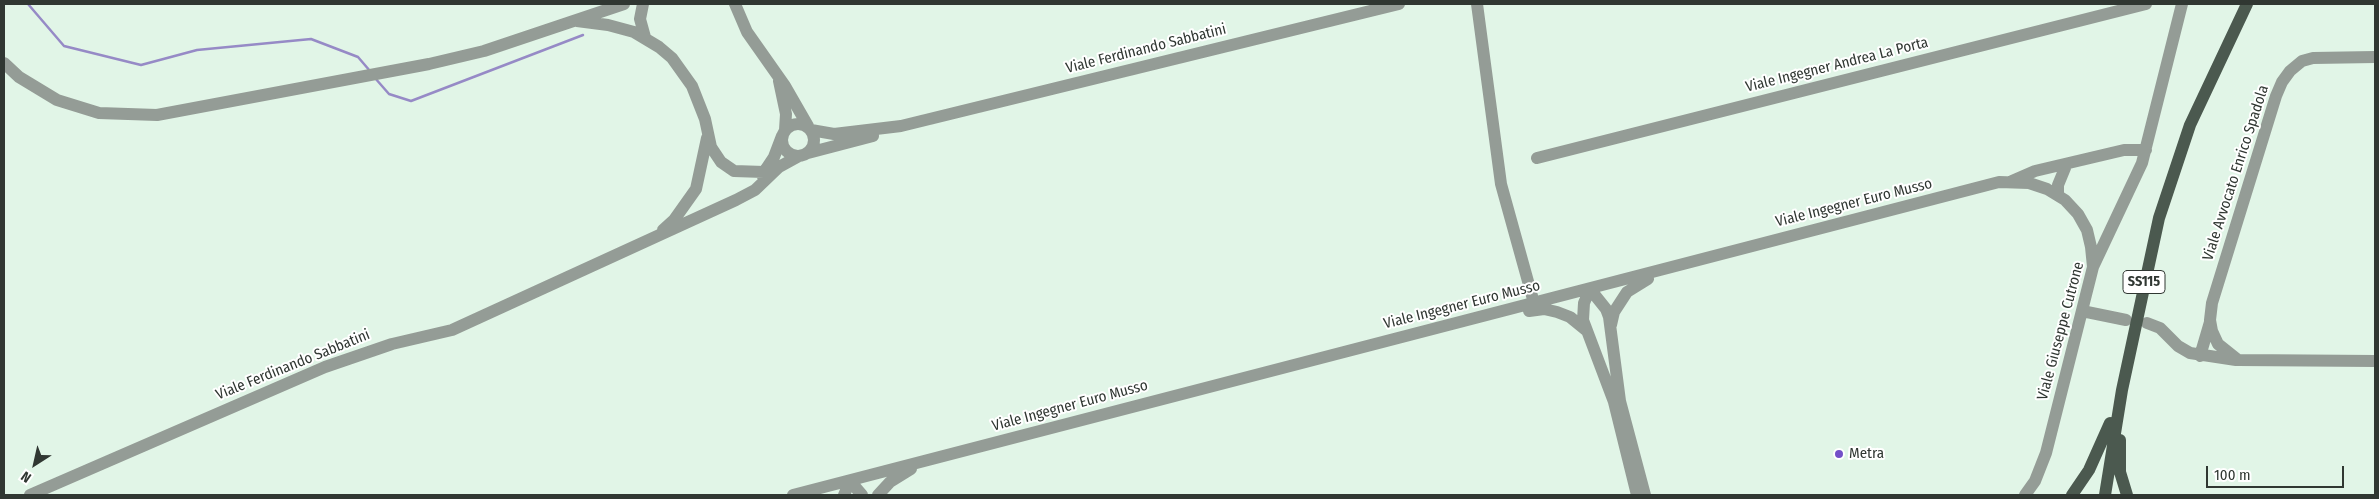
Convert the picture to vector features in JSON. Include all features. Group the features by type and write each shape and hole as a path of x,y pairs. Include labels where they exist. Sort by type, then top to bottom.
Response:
{"main road":[{"name":"SS115","path":"2105,495 2122,390 2150,254 2172,174 2206,88 2247,4"},
{"path":"2072,495 2099,452 2122,390"},
{"path":"2122,390 2123,422 2119,452 2120,472 2126,495"}],"street":[{"path":"4,63 19,77 57,100 98,113 158,114 339,82 484,51 624,4"},
{"path":"643,4 640,19 645,37"},
{"path":"735,4 747,32 778,74 810,128 814,142 803,155"},
{"name":"Viale Ferdinando Sabbatini","path":"900,126 1399,4"},
{"path":"1478,4 1501,184 1534,303"},
{"name":"Viale Ingegner Andrea La Porta","path":"1537,158 2146,4"},
{"name":"Viale Giuseppe Cutrone","path":"2025,495 2035,481 2046,453 2093,267 2142,163 2182,4"},
{"path":"574,21 608,25 645,37 672,58 692,86 702,110 711,147 721,162 734,171 764,172"},
{"name":"Viale Avvocato Enrico Spadola","path":"2238,360 2218,344 2212,331 2210,320 2212,303 2282,82 2290,71 2302,61 2314,58 2375,56"},
{"path":"778,74 786,114 784,133 786,150 803,155"},
{"path":"736,200 764,172 774,157 784,133 796,124 834,134 900,126"},
{"path":"736,200 755,190 779,167 803,155 877,135 900,126"},
{"path":"656,238 674,220 696,189 708,136"},
{"path":"2012,181 2035,171 2124,150 2146,150"},
{"path":"2033,184 2078,161"},
{"path":"2058,195 2058,185 2065,168"},
{"path":"2033,184 2035,171"},
{"name":"Viale Ingegner Euro Musso","path":"793,495 1114,410 1490,315 1999,182 2012,181 2033,184 2058,195 2072,206 2082,221 2091,247 2093,267"},
{"name":"Viale Ferdinando Sabbatini","path":"33,495 325,367 392,344 452,330 736,200"},
{"path":"2082,221 2099,230 2113,225"},
{"path":"1610,330 1614,312 1628,292 1636,285 1681,265"},
{"path":"1590,289 1606,309 1620,401 1645,495"},
{"path":"1590,289 1583,312 1586,331 1611,393 1638,495"},
{"path":"1490,315 1544,309 1570,317 1586,331"},
{"path":"2082,311 2126,320"},
{"path":"2200,356 2210,320"},
{"path":"2148,323 2160,328 2178,346 2200,356 2252,362 2375,360"},
{"path":"878,495 890,482 923,462"},
{"path":"844,495 850,481 862,495"}],"waterway":[{"path":"28,4 64,46 141,65 197,50 311,39 358,57 370,71"},
{"path":"375,78 389,94 411,101 583,35"}],"place":[{"name":"Metra","path":"1839,454"}]}
